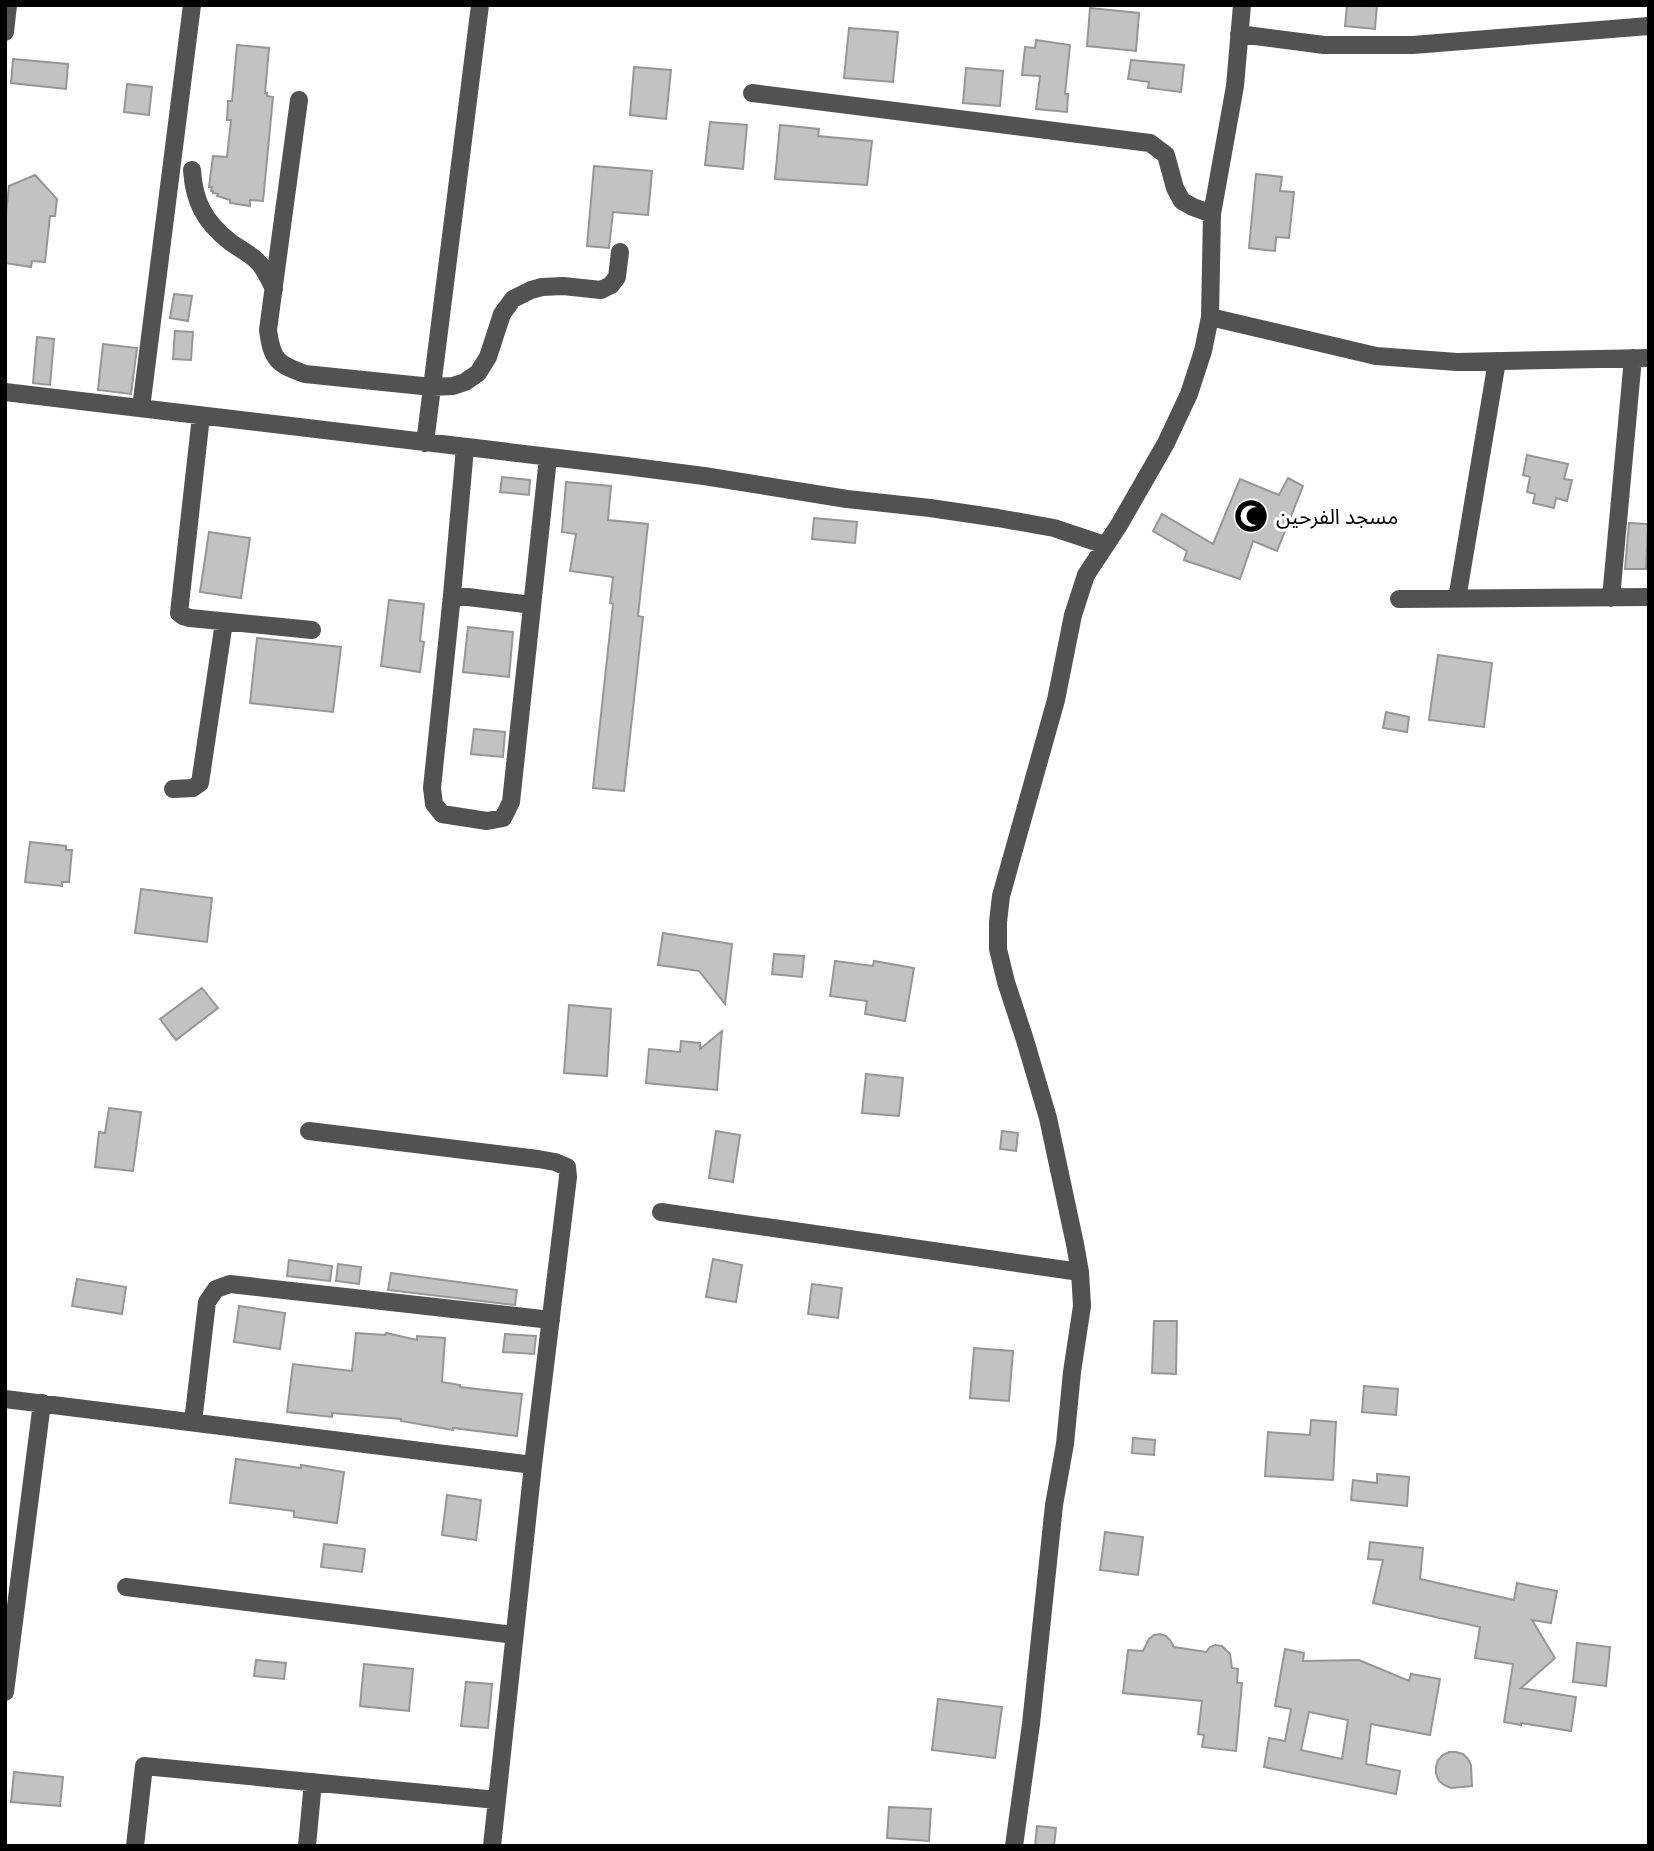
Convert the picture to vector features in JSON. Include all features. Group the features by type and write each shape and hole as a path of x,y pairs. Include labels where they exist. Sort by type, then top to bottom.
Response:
{"street":[{"path":"5,32 9,5"},
{"path":"141,408 192,5"},
{"path":"425,443 480,5"},
{"path":"1014,1846 1031,1724 1054,1505 1065,1444 1082,1306 1080,1272 1048,1118 1006,982 999,949 1001,895 1056,700 1073,615 1086,575 1167,443 1189,394 1203,351 1210,317 1212,214 1235,86 1242,5"},
{"path":"1239,34 1324,45 1413,45 1649,26"},
{"path":"752,93 1150,143 1166,155 1175,188 1182,201 1212,214"},
{"path":"299,100 268,330 270,349 277,360 287,368 305,374 432,387 466,382 478,373 488,357 502,314 513,299 542,287 601,290 611,285 617,277 620,252"},
{"path":"192,170 199,206 208,220 227,239 256,260 265,270 274,289"},
{"path":"1210,317 1376,356 1457,362 1641,358 1611,597"},
{"path":"1457,598 1497,361"},
{"path":"5,392 691,475 847,499 930,508 1054,528 1105,545"},
{"path":"201,416 179,612 190,618 312,630"},
{"path":"466,448 432,788 434,804 442,814 487,821 503,818 512,802 548,458"},
{"path":"452,595 532,605"},
{"path":"1399,599 1649,597"},
{"path":"173,789 192,788 200,783 224,622"},
{"path":"309,1131 538,1158 566,1167 569,1177 533,1465 492,1846"},
{"path":"661,1212 1080,1272"},
{"path":"193,1422 207,1302 216,1289 230,1284 551,1320"},
{"path":"5,1399 533,1465"},
{"path":"5,1692 42,1403"},
{"path":"126,1587 514,1635"},
{"path":"135,1846 144,1766 497,1800"},
{"path":"307,1846 313,1782"}],"building":[{"path":"1347,5 1377,5 1375,29 1345,26"},
{"path":"1090,8 1139,13 1136,51 1087,46"},
{"path":"849,28 898,32 893,82 844,78"},
{"path":"1036,40 1070,45 1065,94 1068,94 1067,112 1036,109 1040,76 1022,75 1025,47 1035,48"},
{"path":"237,45 269,48 265,93 273,97 263,201 250,200 250,206 230,203 230,200 217,196 218,194 211,191 212,187 209,187 213,156 227,157 231,120 227,120 228,101 232,101"},
{"path":"13,59 68,64 66,89 11,83"},
{"path":"1131,60 1184,65 1181,92 1148,88 1149,82 1128,79"},
{"path":"634,67 671,70 666,119 630,115"},
{"path":"966,68 1003,71 1000,106 963,103"},
{"path":"127,84 152,87 149,115 124,112"},
{"path":"710,122 747,125 743,169 705,165"},
{"path":"780,125 819,129 818,136 872,141 867,185 775,179"},
{"path":"594,166 652,171 648,215 613,212 609,248 587,246"},
{"path":"1256,174 1282,177 1280,191 1294,192 1289,238 1276,237 1275,251 1249,248"},
{"path":"35,175 57,199 55,216 50,216 45,262 32,261 31,267 5,263 9,186"},
{"path":"174,294 192,296 188,321 170,318"},
{"path":"175,331 193,332 191,360 173,359"},
{"path":"37,337 54,339 50,385 33,383"},
{"path":"103,344 137,348 131,394 98,390"},
{"path":"1527,455 1568,464 1564,479 1572,480 1567,501 1556,498 1554,508 1533,503 1535,494 1527,492 1530,477 1523,475"},
{"path":"502,477 530,480 529,495 500,492"},
{"path":"1288,478 1303,486 1277,551 1253,541 1240,579 1184,560 1187,551 1153,531 1162,514 1213,544 1240,479 1279,495"},
{"path":"566,482 611,486 608,520 648,524 638,616 643,617 624,791 593,788 613,604 610,603 613,577 570,571 576,534 562,532"},
{"path":"814,518 857,522 855,543 812,539"},
{"path":"1629,523 1648,524 1646,569 1625,569"},
{"path":"209,532 250,538 241,598 200,592"},
{"path":"389,600 424,604 420,641 424,642 420,672 381,666"},
{"path":"468,627 513,632 509,677 463,672"},
{"path":"257,638 341,647 333,712 250,703"},
{"path":"1438,655 1492,663 1484,727 1429,720"},
{"path":"1386,712 1409,717 1407,732 1383,728"},
{"path":"474,729 505,732 503,757 471,754"},
{"path":"30,842 66,846 66,850 72,850 69,882 62,882 62,886 25,882"},
{"path":"141,889 212,898 207,942 135,933"},
{"path":"663,933 732,944 725,1004 699,971 658,965"},
{"path":"774,954 804,956 802,977 772,974"},
{"path":"835,961 873,966 874,961 914,968 905,1021 865,1014 867,1001 830,996"},
{"path":"202,988 218,1008 176,1040 160,1019"},
{"path":"569,1005 611,1009 607,1076 564,1073"},
{"path":"722,1031 717,1090 646,1083 649,1049 680,1052 681,1041 700,1043 700,1049"},
{"path":"866,1074 903,1078 899,1116 862,1113"},
{"path":"109,1108 141,1112 133,1171 95,1167 99,1132 105,1133"},
{"path":"716,1131 740,1135 733,1182 709,1178"},
{"path":"1002,1131 1018,1133 1016,1151 1000,1149"},
{"path":"713,1259 742,1265 736,1302 706,1297"},
{"path":"289,1260 332,1266 330,1281 287,1276"},
{"path":"338,1264 361,1267 359,1284 336,1281"},
{"path":"391,1273 517,1290 515,1305 388,1290"},
{"path":"77,1279 126,1287 122,1314 72,1306"},
{"path":"812,1284 842,1288 838,1318 808,1314"},
{"path":"239,1306 285,1313 280,1349 234,1342"},
{"path":"1154,1321 1177,1321 1176,1374 1152,1373"},
{"path":"356,1333 386,1333 417,1340 417,1336 445,1338 442,1382 460,1387 522,1394 517,1436 453,1430 401,1419 332,1413 332,1417 287,1412 293,1364 352,1371"},
{"path":"505,1334 536,1336 534,1354 503,1352"},
{"path":"974,1348 1013,1351 1009,1401 970,1398"},
{"path":"1364,1386 1398,1389 1396,1415 1362,1412"},
{"path":"1311,1420 1336,1422 1333,1480 1265,1476 1268,1432 1310,1435"},
{"path":"1133,1438 1155,1440 1154,1455 1132,1453"},
{"path":"236,1459 344,1472 337,1523 294,1517 294,1511 230,1503"},
{"path":"1377,1474 1409,1477 1407,1506 1351,1500 1353,1480 1377,1483"},
{"path":"447,1495 481,1500 476,1540 442,1535"},
{"path":"1105,1532 1143,1537 1138,1575 1100,1570"},
{"path":"1370,1542 1423,1548 1420,1579 1514,1600 1517,1583 1557,1591 1551,1623 1532,1620 1555,1658 1521,1688 1576,1697 1571,1731 1504,1722 1513,1664 1475,1658 1480,1627 1373,1603 1383,1560 1368,1559"},
{"path":"324,1544 365,1549 362,1572 321,1567"},
{"path":"1160,1634 1166,1636 1174,1647 1206,1652 1215,1645 1222,1646 1230,1654 1232,1668 1238,1669 1237,1683 1242,1683 1236,1751 1202,1747 1204,1735 1198,1734 1202,1701 1123,1693 1128,1650 1143,1651 1149,1639"},
{"path":"1577,1643 1610,1647 1606,1686 1573,1682"},
{"path":"1285,1649 1304,1653 1303,1661 1359,1660 1409,1681 1411,1674 1440,1679 1430,1735 1371,1724 1366,1764 1400,1771 1396,1794 1264,1767 1269,1738 1285,1741 1291,1709 1275,1706","holes":["1309,1712 1348,1720 1342,1759 1301,1750"]},
{"path":"256,1660 286,1663 284,1679 254,1676"},
{"path":"364,1664 413,1669 409,1711 360,1706"},
{"path":"466,1682 492,1684 488,1728 461,1726"},
{"path":"938,1699 1002,1707 995,1758 932,1750"},
{"path":"1449,1752 1463,1754 1468,1759 1472,1786 1451,1788 1439,1781 1436,1774 1438,1760"},
{"path":"14,1772 63,1777 60,1806 11,1802"},
{"path":"889,1807 931,1809 929,1841 887,1838"},
{"path":"1037,1826 1056,1828 1054,1846 1035,1846"}],"place":[{"name":"مسجد الفرحين","path":"1251,516"}]}
